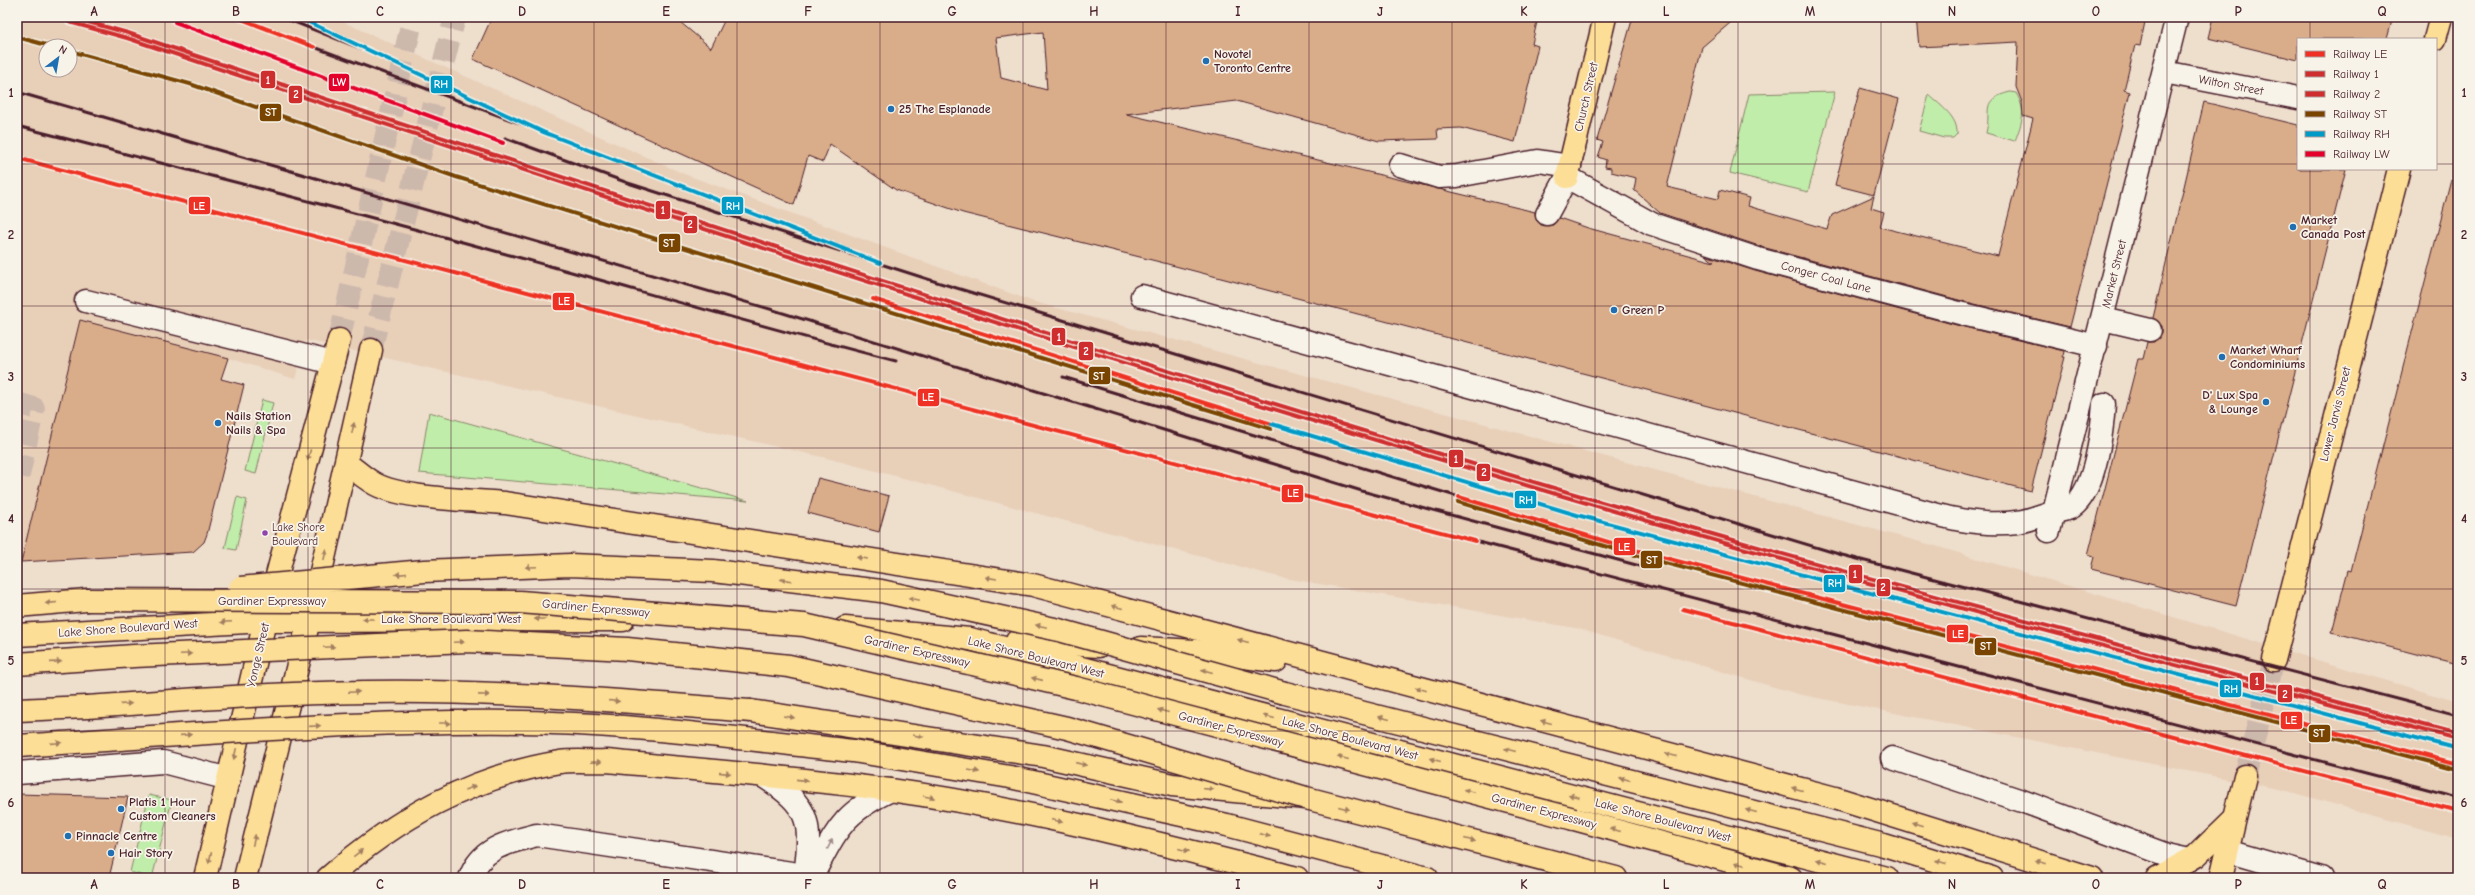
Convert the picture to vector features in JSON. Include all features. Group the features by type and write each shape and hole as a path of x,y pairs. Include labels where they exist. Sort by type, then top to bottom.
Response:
{"main road":[{"name":"Church Street","path":"1568,172 1605,17"},
{"path":"2435,38 2441,17"},
{"name":"Lower Jarvis Street","path":"2274,660 2399,170"},
{"name":"Yonge Street","path":"204,878 229,779 265,621 339,340"},
{"path":"245,878 346,463 371,350"},
{"path":"346,463 378,485 387,489 426,496 505,503 1033,585 1835,798 2092,878"},
{"path":"86,600 424,571 570,565 713,571 881,591 1059,630 1285,693 1884,845 1992,878"},
{"name":"Gardiner Expressway","path":"17,606 86,600 520,602 804,625 1076,688 1791,878"},
{"name":"Lake Shore Boulevard West","path":"17,635 265,621 580,619 800,624 970,639 1887,878"},
{"path":"970,639 1196,651 1362,672"},
{"path":"17,664 134,656 467,641 642,650 797,667 1067,728 1306,798 1616,878"},
{"path":"17,710 228,696 368,692 558,697 751,711 1043,756 1172,785 1306,798"},
{"path":"17,746 368,723 524,722 666,731 853,751 1010,777 1227,825 1427,878"},
{"path":"328,878 394,825 444,797 516,772 561,762 606,761 891,790 1014,811 1157,843 1296,878"},
{"path":"2221,878 2233,820 2245,776"},
{"path":"2157,878 2189,860 2233,820"}],"street":[{"name":"Market Street","path":"2051,521 2103,319 2177,17"},
{"name":"Wilton Street","path":"2164,72 2297,98"},
{"path":"1400,165 1439,177 1457,176 1538,161 1568,172 1547,214"},
{"name":"Conger Coal Lane","path":"1568,172 1652,224 1758,259 1963,314 2096,346"},
{"path":"1142,296 1945,518 1979,523 2051,521 2072,507 2085,491 2096,458 2102,430 2104,404"},
{"path":"86,301 333,364"},
{"path":"2103,319 2150,330"},
{"path":"1892,758 2022,801 2167,855 2189,860"},
{"path":"17,773 163,762 229,779"},
{"path":"763,776 785,790 803,812 809,839 807,877"},
{"path":"807,877 849,815 871,799 891,790"},
{"path":"470,878 475,865 502,843 537,836 807,877"},
{"path":"2226,850 2321,878"}],"shaded area":[{"path":"17,17 332,17 684,174 1031,301 1935,546 2458,702 2458,839 2284,790 1798,694 1576,628 1279,577 827,458 306,340 295,379 228,358 21,562 17,576"}],"green space":[{"path":"1835,92 1808,192 1730,173 1749,94"},
{"path":"2010,92 2016,93 2022,111 2021,122 2015,141 1986,133 1990,102 2000,95"},
{"path":"1929,95 1948,112 1955,122 1957,134 1953,138 1944,138 1919,131"},
{"path":"262,400 273,403 256,474 245,471"},
{"path":"429,412 748,501 419,473"},
{"path":"237,497 247,500 236,550 225,548"},
{"path":"149,795 172,800 152,878 130,872"}],"building":[{"path":"492,17 674,17 711,48 726,17 1538,17 1532,44 1538,46 1515,142 1461,128 1437,129 1438,139 1379,141 1237,101 1126,114 1535,212 1536,220 1541,225 1553,225 1559,218 1588,228 1714,262 1705,255 1755,271 1960,326 2064,351 2063,357 2065,357 2031,491 1160,262 963,213 896,190 830,144 823,162 808,156 794,205 473,59","holes":["1043,32 1047,90 1001,78 996,38"]},
{"path":"1633,17 1737,17 1702,47 1667,187 1718,199 1720,190 1750,198 1748,206 1827,229 1832,215 1874,196 1871,208 1884,212 1880,227 1998,256 2033,119 2023,116 2022,102 2016,87 2018,42 1919,47 1916,17 2146,17 2140,46 2135,45 2124,90 2130,92 2070,327 1966,302 1762,247 1660,213 1634,190 1636,178 1611,172 1611,168 1605,167 1606,160 1598,157 1603,142 1597,140"},
{"path":"2213,17 2393,17 2387,38 2297,38 2297,60 2208,38"},
{"path":"1860,88 1899,99 1874,195 1835,185"},
{"name":"Market Wharf Condominiums","path":"2204,102 2297,125 2297,170 2346,170 2236,606 2091,569 2094,557 2088,555 2138,359 2143,359 2147,342 2154,342 2162,333 2162,326 2153,318"},
{"path":"2451,180 2458,181 2458,665 2332,632 2348,570 2351,571"},
{"path":"80,320 228,358 221,379 244,385 207,534 204,542 193,552 21,562"},
{"path":"818,478 889,496 879,532 808,513"},
{"name":"Pinnacle Centre","path":"17,794 128,797 109,878 17,878"}],"tunnel":[{"path":"339,340 413,17"},
{"path":"371,350 455,17"},
{"path":"17,403 34,408 17,484"},
{"path":"2245,776 2274,660"}],"railway":[{"path":"282,17 377,55"},
{"path":"314,47 543,132"},
{"path":"17,92 770,309 1362,491 1640,566"},
{"path":"17,126 376,219 795,335 896,361"},
{"path":"505,138 628,183 940,283 1842,555 2458,715"},
{"path":"1063,377 1459,497"},
{"path":"1475,541 2458,797"}],"rail line":[{"name":"1","path":"70,17 128,33 895,285 1280,406 1473,464 1765,549 2062,630 2458,734"},
{"name":"LE","path":"236,17 314,47"},
{"name":"RH","path":"298,17 543,132 880,263"},
{"name":"2","path":"69,22 127,38 893,290 1278,411 1471,469 1863,582 2457,739"},
{"name":"LW","path":"175,22 503,143"},
{"name":"ST","path":"17,37 38,43"},
{"name":"ST","path":"78,53 190,84 456,177 1271,429"},
{"name":"LE","path":"17,158 1475,541"},
{"name":"LE","path":"873,299 1272,424"},
{"name":"RH","path":"1272,424 1577,515 2458,749"},
{"name":"LE","path":"1459,497 1635,550 2458,764"},
{"name":"ST","path":"1458,502 1634,555 2457,769"},
{"name":"LE","path":"1683,609 2458,811"}],"place":[{"name":"Novotel Toronto Centre","path":"1206,61"},
{"name":"25 The Esplanade","path":"891,109"},
{"name":"Market Canada Post","path":"2293,227"},
{"name":"Green P","path":"1614,310"},
{"name":"Market Wharf Condominiums","path":"2222,357"},
{"name":"D' Lux Spa & Lounge","path":"2266,402"},
{"name":"Nails Station Nails & Spa","path":"218,423"},
{"name":"Lake Shore Boulevard","path":"265,533"},
{"name":"Platis 1 Hour Custom Cleaners","path":"121,809"},
{"name":"Pinnacle Centre","path":"68,836"},
{"name":"Hair Story","path":"111,853"}]}
